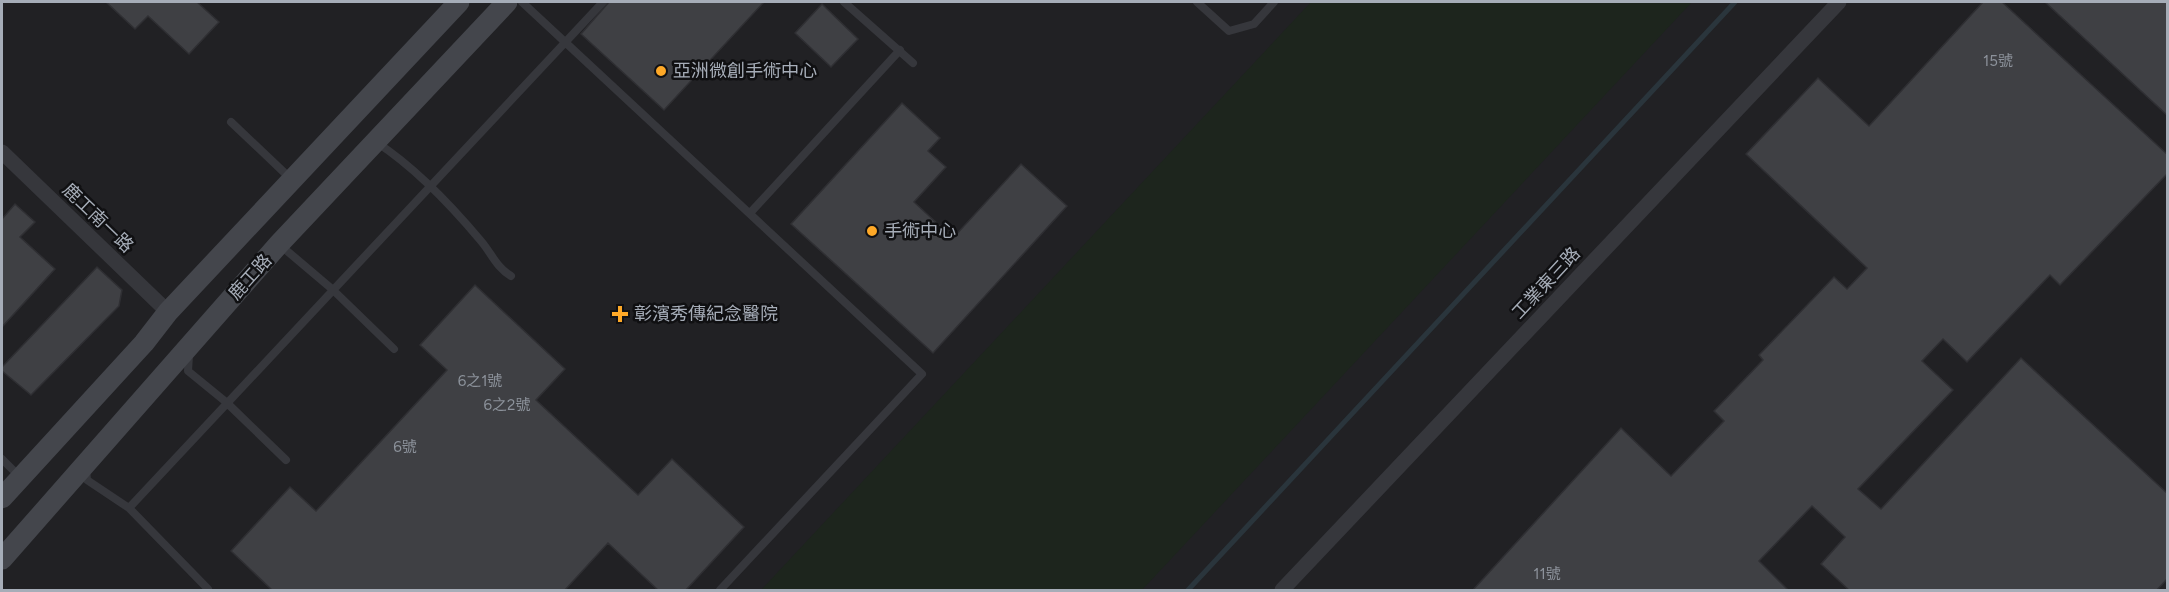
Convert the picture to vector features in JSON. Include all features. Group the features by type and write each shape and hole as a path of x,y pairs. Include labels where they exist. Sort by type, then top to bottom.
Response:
{"street":[{"name":"鹿工路","path":"2,498 144,343 168,312 459,2"},
{"name":"鹿工路","path":"2,559 86,467 190,344 279,244 507,2"},
{"name":"工業東三路","path":"1282,591 1839,2"},
{"name":"鹿工南一路","path":"2,152 168,312"}],"lane":[{"path":"522,2 751,212 922,374 720,591"},
{"path":"129,508 603,2"},
{"path":"844,2 913,63"},
{"path":"1197,2 1229,31 1254,24 1274,2"},
{"path":"751,212 900,50"},
{"path":"231,122 292,180"},
{"path":"374,141 430,185 481,242 499,269 511,276"},
{"path":"279,244 332,289 394,349"},
{"path":"190,344 189,371 226,402 286,460"},
{"path":"2,459 21,478"},
{"path":"86,467 87,480 129,508 208,589 206,591"}],"shaded area":[{"path":"2,2 2167,2 2167,590 2,590"},
{"path":"1311,2 1692,2 1142,590 761,590"}],"building":[{"path":"106,2 197,2 219,22 189,54 148,16 135,29"},
{"name":"亞洲微創手術中心","path":"609,2 764,2 664,110 581,34"},
{"path":"1983,2 2002,2 2168,155 2168,173 2060,285 2050,275 1967,362 1943,339 1922,361 1953,390 1858,489 1881,509 2021,358 2168,494 2168,578 2156,591 1850,591 1821,564 1845,537 1812,506 1759,561 1789,591 1472,591 1621,428 1671,476 1724,421 1714,411 1763,360 1759,355 1834,277 1847,289 1867,268 1746,154 1818,78 1869,126"},
{"path":"2045,2 2168,2 2168,116"},
{"path":"822,4 858,39 831,67 795,33"},
{"name":"手術中心","path":"902,103 940,138 928,151 946,167 914,202 953,238 1021,164 1067,206 933,353 791,224"},
{"path":"15,204 35,222 20,237 55,269 2,327 2,219"},
{"path":"97,267 122,290 119,306 31,395 2,371 2,367"},
{"path":"475,285 565,369 536,400 638,495 672,459 744,527 685,591 659,591 608,543 564,591 273,591 231,551 290,487 316,511 447,370 420,345"}],"waterway":[{"path":"1188,590 1735,2"}],"place":[{"name":"亞洲微創手術中心","path":"661,71"},
{"name":"手術中心","path":"872,231"},
{"name":"彰濱秀傳紀念醫院","path":"620,314"}]}
